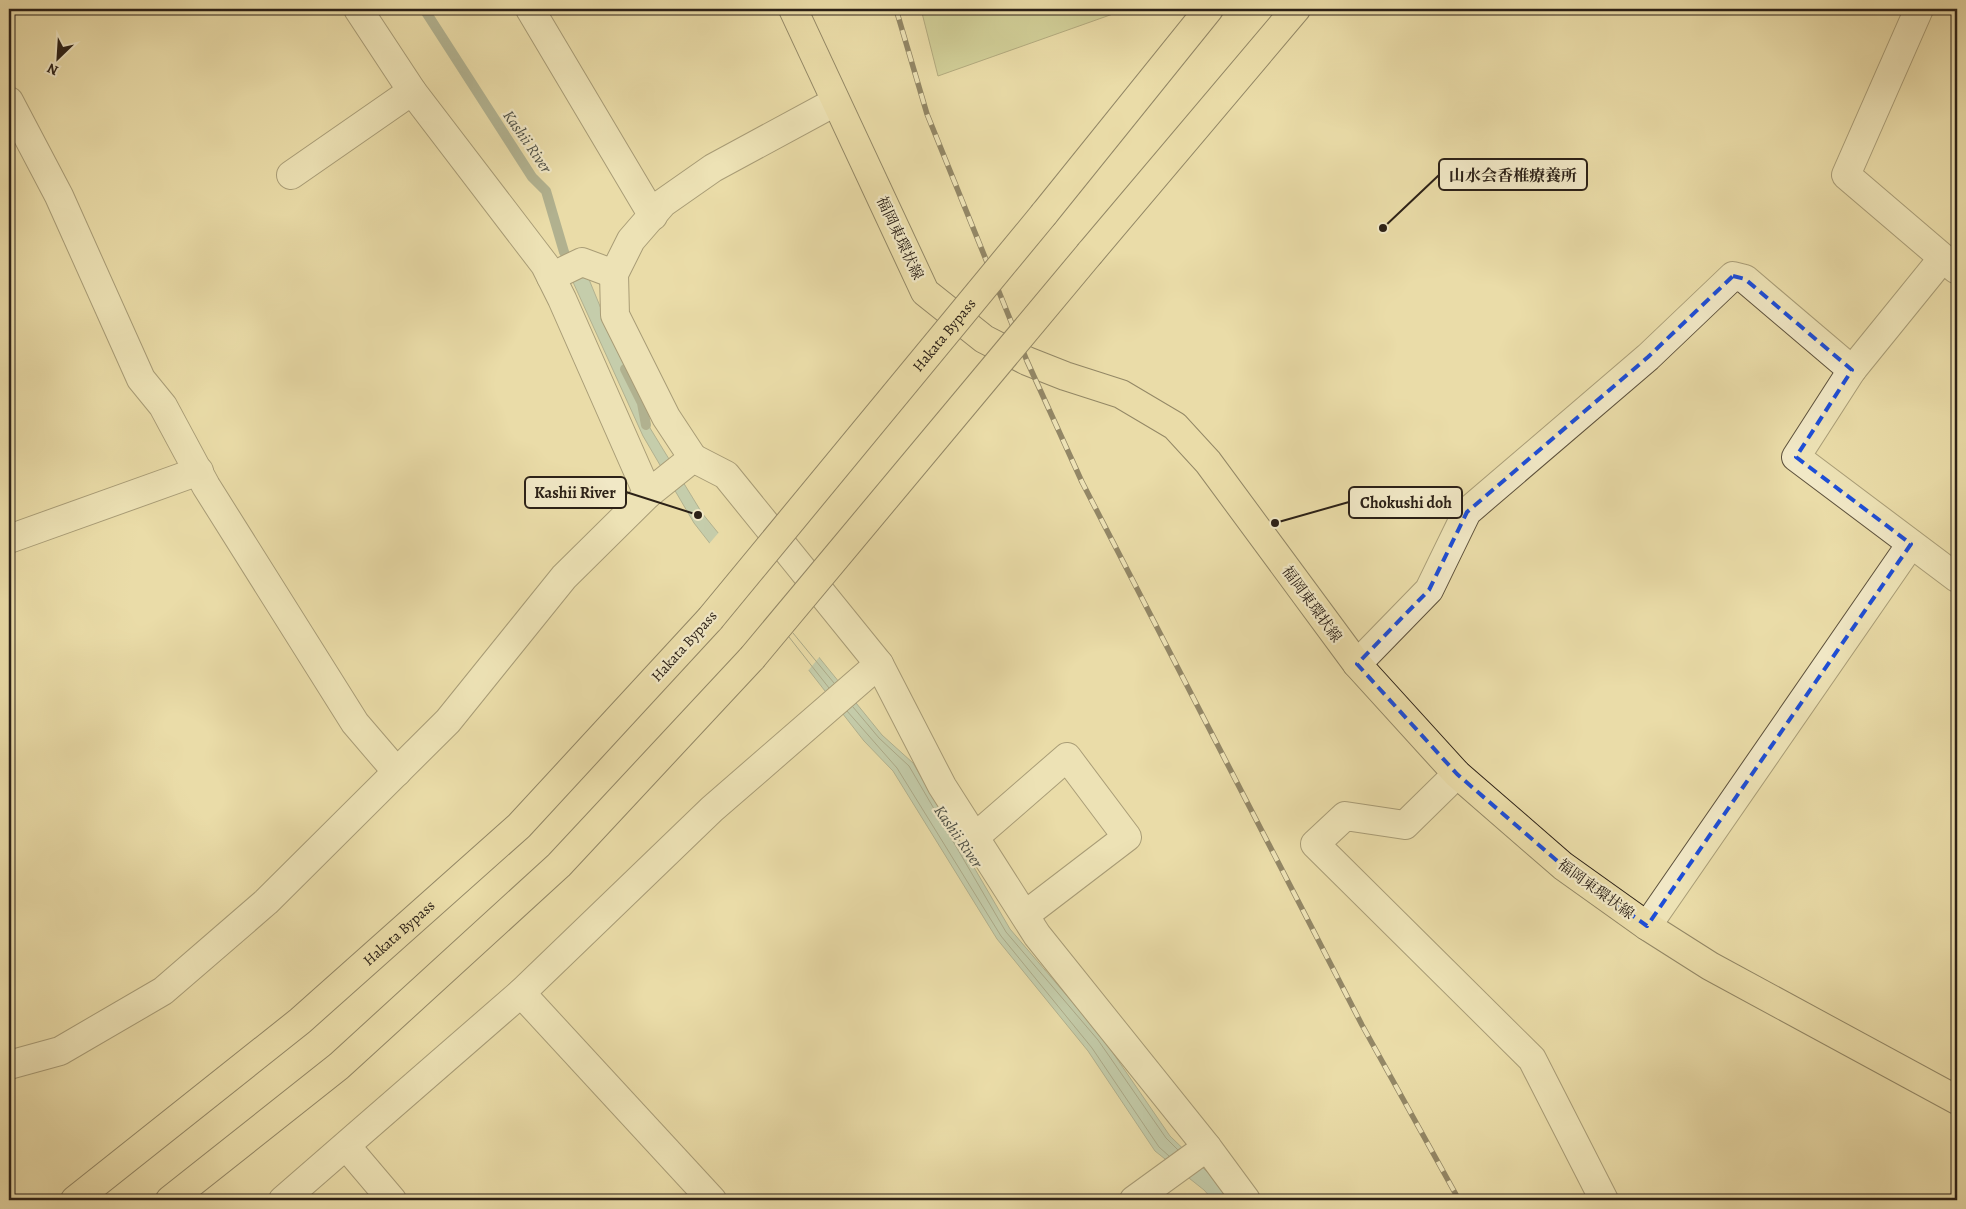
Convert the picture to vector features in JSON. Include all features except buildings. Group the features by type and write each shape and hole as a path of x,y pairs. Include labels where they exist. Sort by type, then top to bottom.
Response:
{"main road":[{"name":"福岡東環状線","path":"793,9 925,292 984,339 1035,364 1121,394 1175,426 1208,462 1357,664 1457,774 1563,866 1647,926 1710,966 1957,1100"},
{"name":"Hakata Bypass","path":"75,1200 300,1021 519,826 710,619 1044,214 1209,9"},
{"path":"170,1200 339,1066 558,865 752,658 1296,9"}],"street":[{"path":"358,9 412,90 545,266 648,494"},
{"path":"530,9 654,216"},
{"path":"1919,9 1846,175 1950,265 1852,370 1796,457 1957,578"},
{"path":"291,175 412,90"},
{"path":"9,101 58,196 142,379 164,406 199,472 355,722 397,772"},
{"path":"835,102 713,168 663,203 654,216 631,240 614,274 615,315 666,417 693,458 726,475 879,664 942,786 1037,935 1207,1147 1246,1200"},
{"path":"551,277 582,262 614,274"},
{"path":"1357,664 1429,590 1467,512 1648,357 1733,276 1745,279 1852,370"},
{"path":"9,1065 60,1051 163,990 266,902 448,721 564,577 648,494 693,458"},
{"path":"9,539 199,472"},
{"path":"1647,926 1911,544"},
{"path":"284,1200 522,993 712,809 879,664"},
{"path":"975,838 1067,757 1127,837 1025,915"},
{"path":"1457,774 1405,825 1345,816 1315,844 1532,1059 1604,1200"},
{"path":"522,993 712,1200"},
{"path":"347,1147 392,1200"},
{"path":"1134,1200 1207,1147"}],"highlighted area":[{"path":"1733,276 1745,279 1852,370 1796,457 1911,544 1647,926 1563,866 1457,774 1357,664 1429,590 1467,512 1648,357"}],"green space":[{"path":"921,9 1127,9 938,76"}],"water":[{"path":"578,275 588,277 650,428 702,513 882,735 913,763 1010,929 1102,1037 1170,1136 1236,1200 1213,1200 1204,1190 1155,1151 1088,1051 997,939 893,771 864,741 694,523 643,436 573,282"}],"pier":[{"path":"720,531 821,655 807,672 708,545"}],"waterway":[{"name":"Kashii River","path":"424,9 532,177 546,191 564,252 571,265"},
{"name":"Kashii River","path":"625,369 642,403 646,425"}],"railway":[{"path":"896,9 927,114 1027,361 1082,482 1362,1025 1459,1200"}],"place":[{"name":"山水会香椎療養所","path":"1383,228"},
{"name":"Kashii River","path":"698,515"},
{"name":"Chokushi doh","path":"1275,523"}]}
